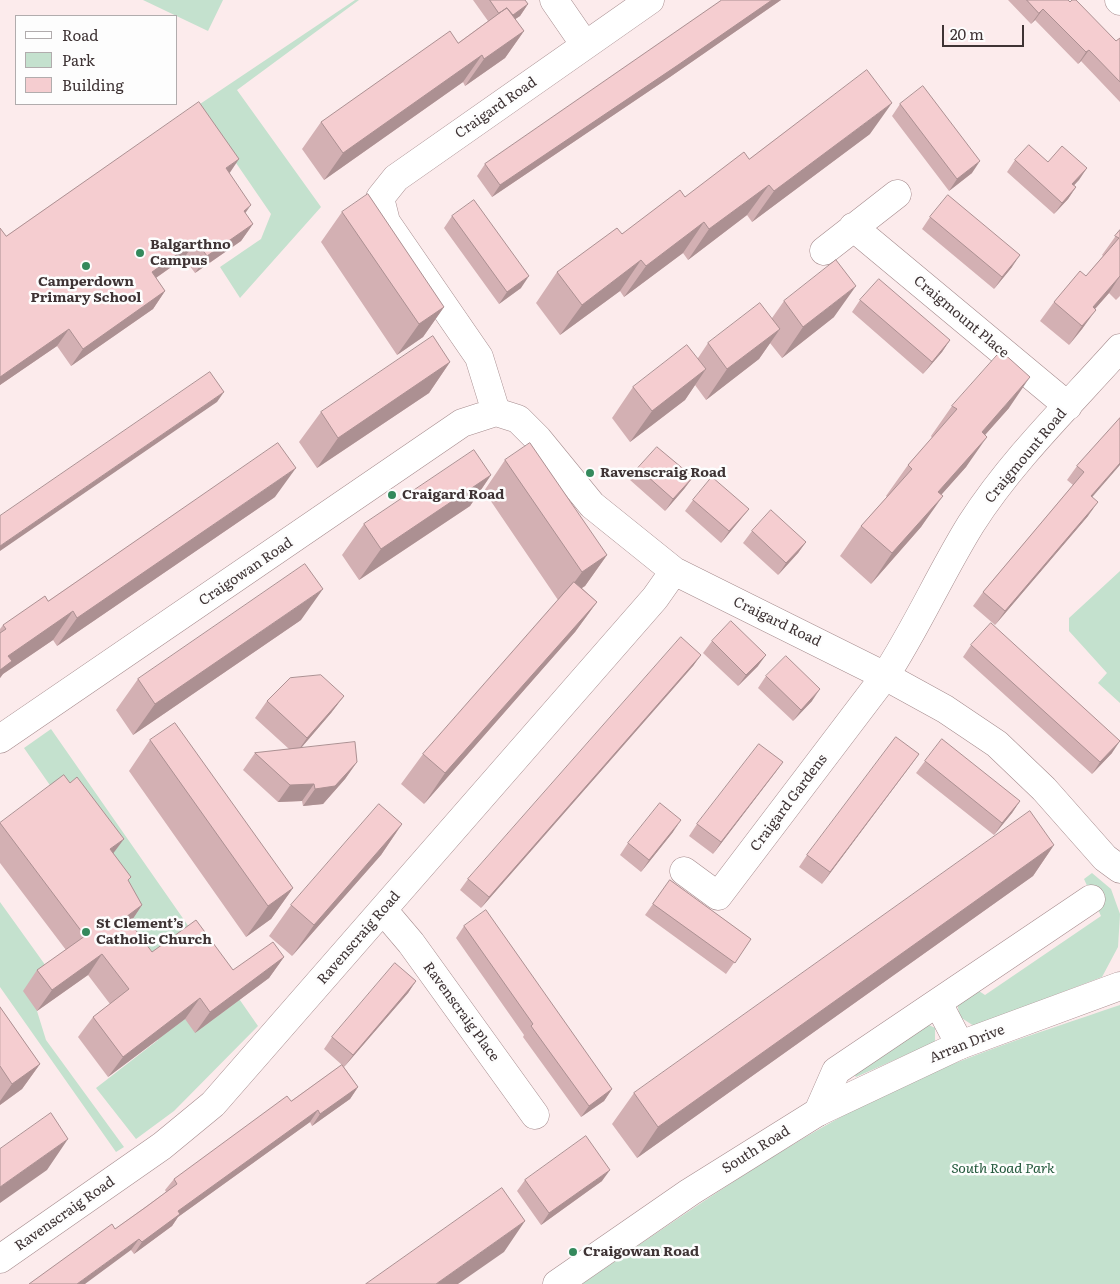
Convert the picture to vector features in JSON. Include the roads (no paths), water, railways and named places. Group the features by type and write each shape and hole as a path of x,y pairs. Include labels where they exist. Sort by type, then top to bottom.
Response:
{"street":[{"path":"554,0 585,45"},
{"name":"Craigard Road","path":"650,0 396,178 380,198 386,222 479,356 496,412 518,419 538,439 592,505 674,571 885,676 945,709 997,744 1044,789 1105,858 1120,869"},
{"path":"824,250 897,194"},
{"name":"Craigmount Place","path":"853,227 1068,406"},
{"name":"Craigmount Road","path":"885,676 907,643 971,524 1007,475 1120,348"},
{"name":"Craigowan Road","path":"0,739 462,423 496,412"},
{"name":"Ravenscraig Road","path":"0,1259 162,1146 213,1104 655,598 674,571"},
{"name":"Craigard Gardens","path":"684,871 718,896 885,676"},
{"path":"818,1112 836,1071 1091,900"},
{"name":"Ravenscraig Place","path":"383,910 411,943 535,1115"},
{"name":"Arran Drive","path":"818,1112 960,1045 1120,986"},
{"path":"938,1002 960,1045"},
{"name":"South Road","path":"557,1284 690,1192 818,1112"}],"place":[{"name":"Balgarthno Campus","path":"140,253"},
{"name":"Camperdown Primary School","path":"86,266"},
{"name":"Ravenscraig Road","path":"590,473"},
{"name":"Craigard Road","path":"392,495"},
{"name":"St Clement’s Catholic Church","path":"86,932"},
{"name":"Craigowan Road","path":"573,1252"}],"park label":[{"name":"South Road Park","path":"1003,1169"}]}
